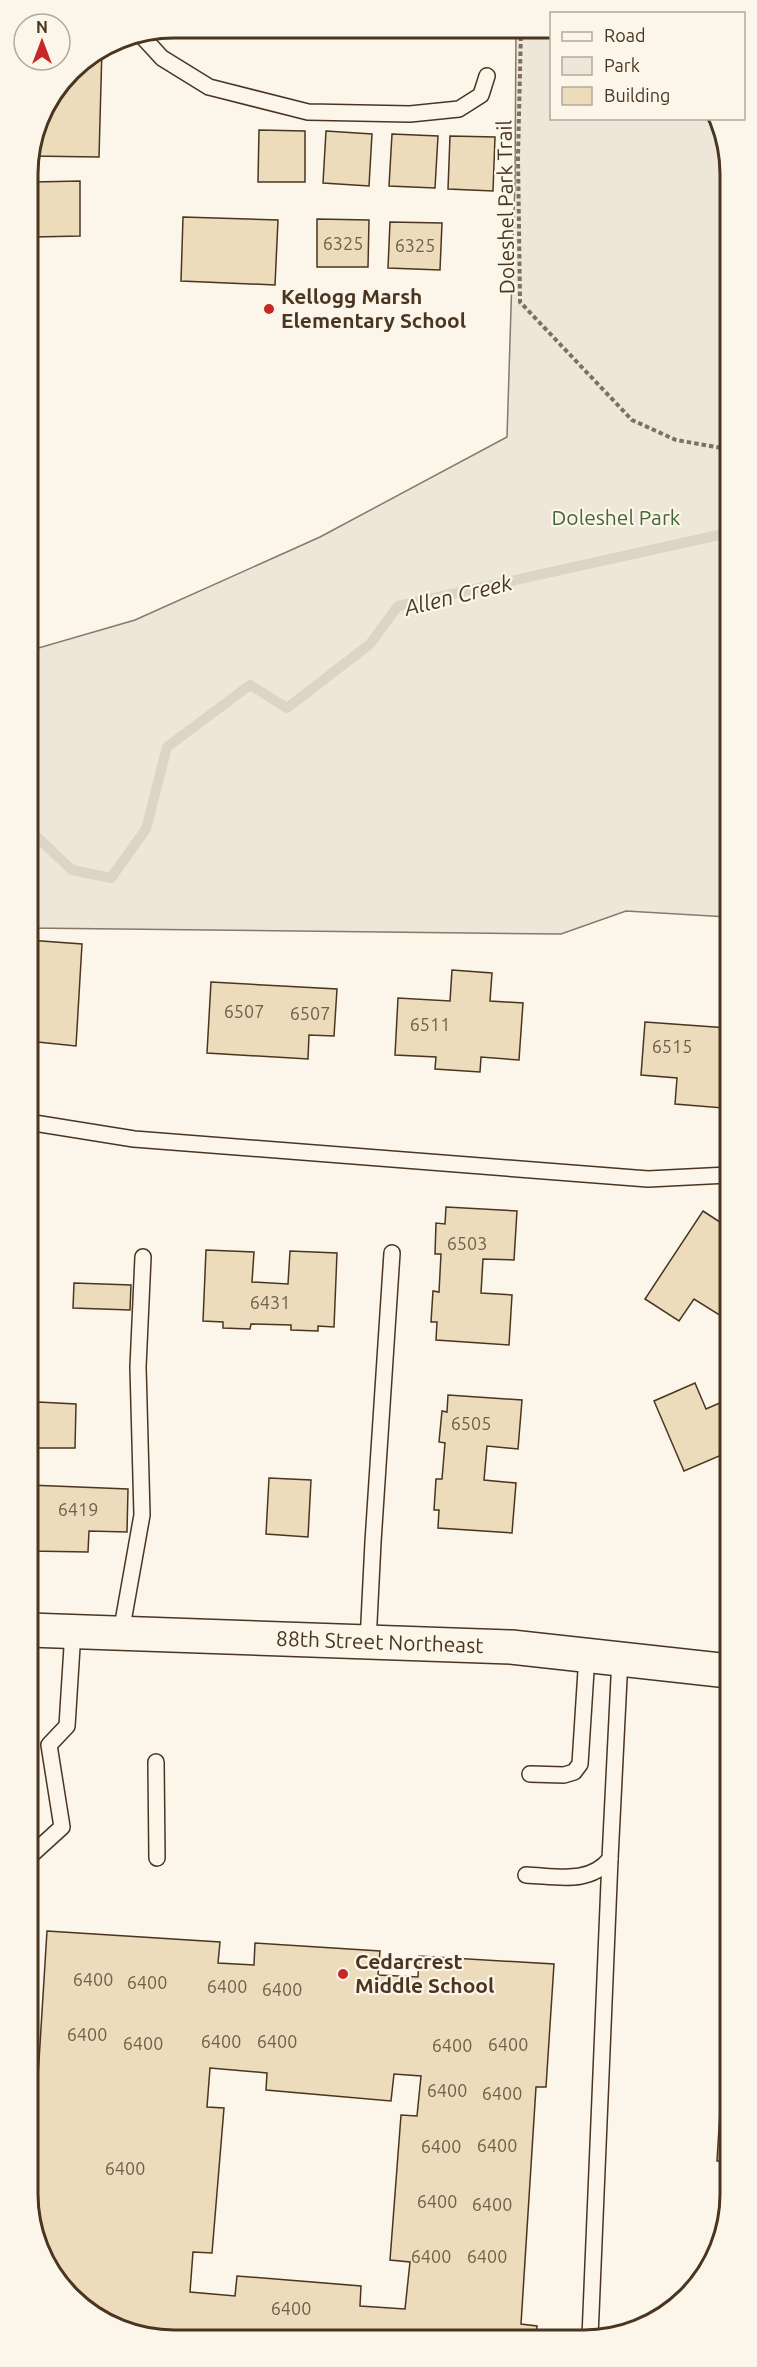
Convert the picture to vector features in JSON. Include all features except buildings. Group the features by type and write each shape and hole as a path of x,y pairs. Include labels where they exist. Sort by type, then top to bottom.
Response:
{"main road":[{"name":"88th Street Northeast","path":"38,1630 511,1647 719,1670"}],"lane":[{"path":"146,41 162,57 209,87 308,112 410,114 459,109 481,95 487,76"},
{"path":"38,1124 134,1138 648,1179 720,1175"},
{"path":"368,1642 392,1253"},
{"path":"121,1633 142,1515 138,1367 143,1257"},
{"path":"38,1849 62,1827 49,1745 67,1726 72,1631"},
{"path":"530,1774 564,1775 574,1772 580,1764 587,1655"},
{"path":"590,2329 620,1659"},
{"path":"156,1762 157,1858"},
{"path":"526,1875 584,1877 603,1867 610,1859"}],"path":[{"name":"Doleshel Park Trail","path":"521,38 518,157 520,302 632,420 676,440 720,448"}],"green space":[{"name":"Doleshel Park","path":"516,38 550,38 550,120 708,120 715,139 720,174 720,917 626,911 561,934 38,928 38,648 135,620 320,537 507,437 515,180"}],"waterway":[{"name":"Allen Creek","path":"38,838 72,870 111,878 146,829 167,747 250,685 287,708 370,644 398,606 720,535"}],"place":[{"name":"Kellogg Marsh Elementary School","path":"269,309"},
{"name":"Cedarcrest Middle School","path":"343,1974"}]}
